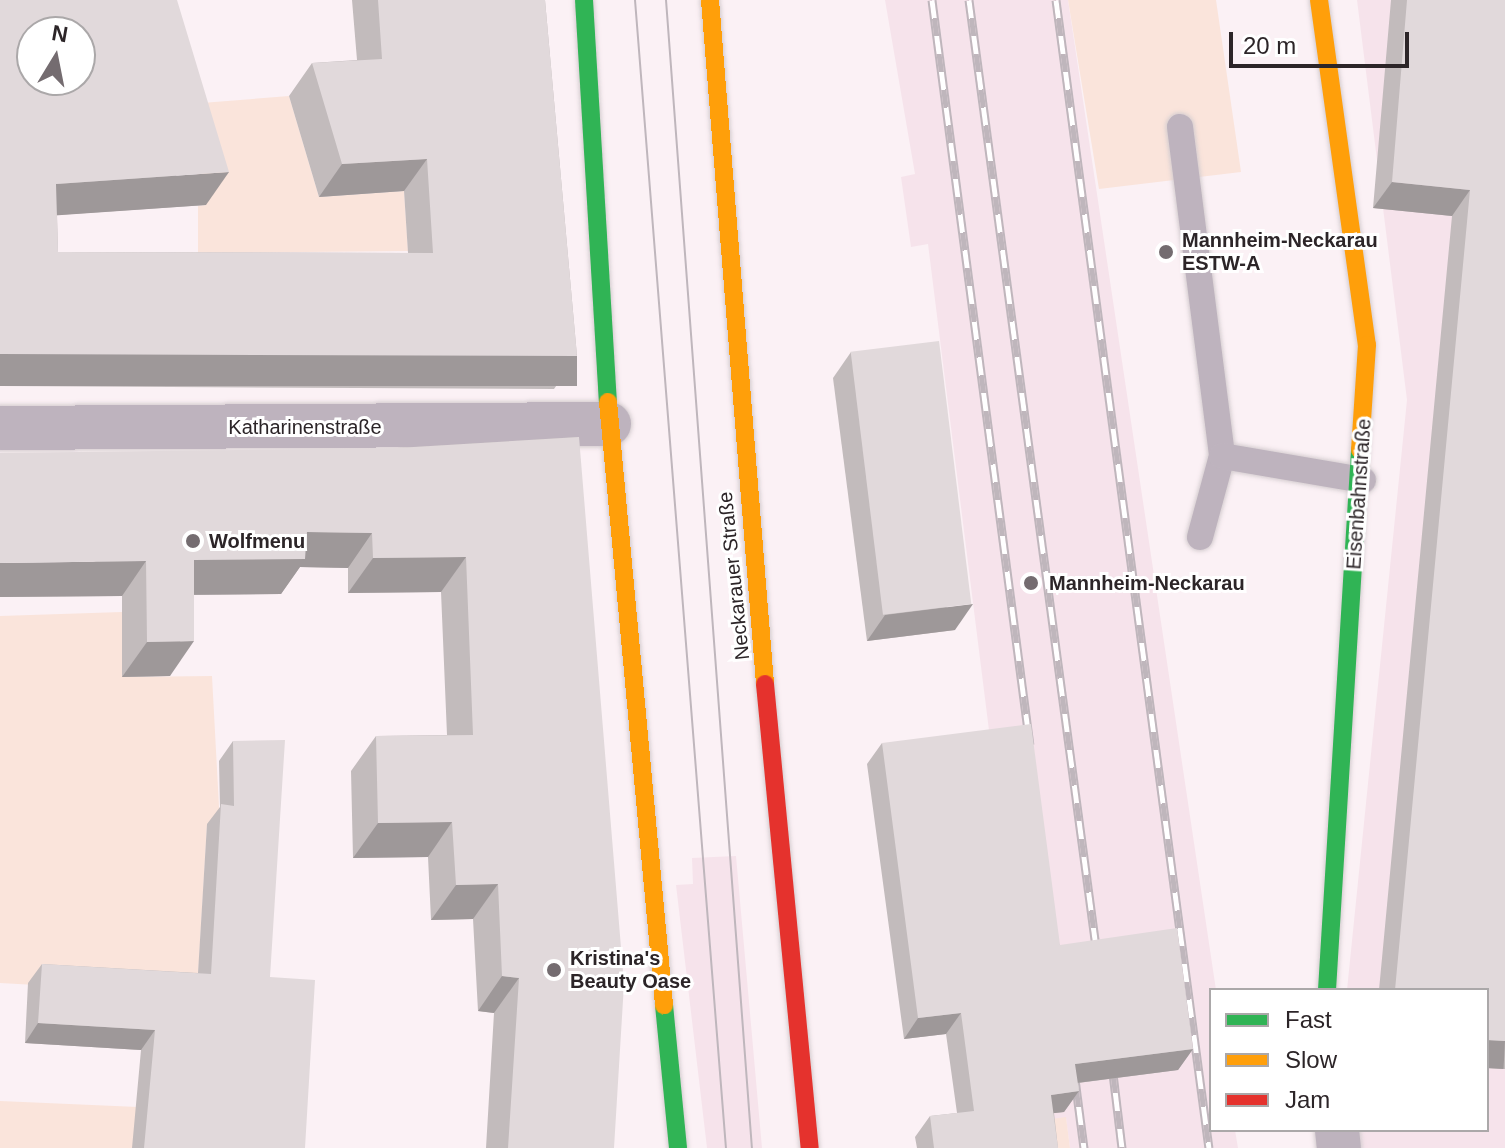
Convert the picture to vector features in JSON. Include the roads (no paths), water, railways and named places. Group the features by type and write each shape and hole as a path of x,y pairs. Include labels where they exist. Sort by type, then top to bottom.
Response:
{"main road":[{"path":"584,0 609,424 678,1148"},
{"name":"Neckarauer Straße","path":"710,0 751,536 810,1148"},
{"name":"Eisenbahnstraße","path":"1319,0 1367,345 1363,480 1342,698 1327,988"}],"street":[{"name":"Katharinenstraße","path":"0,428 609,424"}],"lane":[{"path":"1180,127 1222,456 1200,537"},
{"path":"1222,456 1363,480"}],"tram line":[{"path":"635,0 726,1148"},
{"path":"666,0 752,1148"}],"railway":[{"path":"932,0 1030,745"},
{"path":"969,0 1098,962"},
{"path":"1056,0 1209,1148"},
{"path":"1111,1057 1122,1148"},
{"path":"1074,1071 1084,1148"}],"place":[{"name":"Mannheim-Neckarau ESTW-A","path":"1166,252"},
{"name":"Wolfmenu","path":"193,541"},
{"name":"Mannheim-Neckarau","path":"1031,583"},
{"name":"Kristina's Beauty Oase","path":"554,970"}]}
